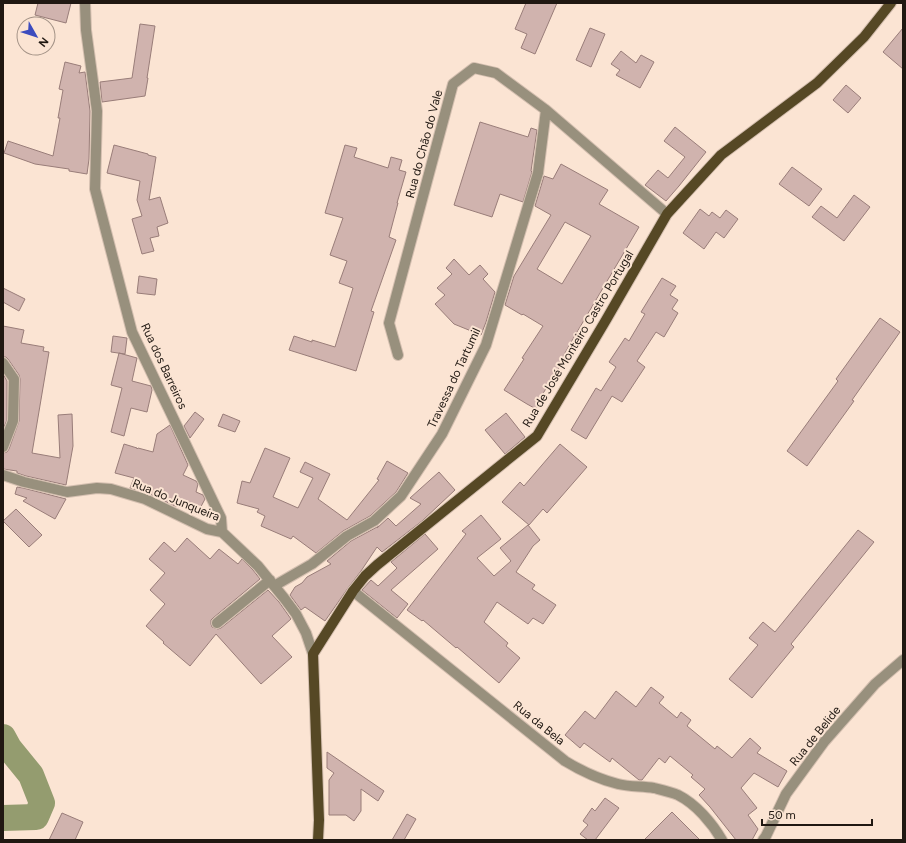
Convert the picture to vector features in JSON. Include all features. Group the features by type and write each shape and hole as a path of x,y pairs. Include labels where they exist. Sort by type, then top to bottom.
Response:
{"main road":[{"name":"Rua de José Monteiro Castro Portugal","path":"313,654 353,591 365,576 536,436 606,320 667,214 721,155 817,83 864,37 891,3"},
{"path":"313,654 319,820 318,840"}],"street":[{"name":"Rua dos Barreiros","path":"85,3 86,30 97,111 95,189 128,317 132,332 221,518 222,532"},
{"name":"Rua do Chão do Vale","path":"398,355 389,323 453,84 474,68 496,73 546,110 667,214"},
{"name":"Travessa do Tartumil","path":"218,623 272,583 312,564 347,536 374,521 401,496 442,434 486,345 538,173 546,110"},
{"path":"3,363 14,379 13,421 3,447"},
{"name":"Rua do Junqueira","path":"3,474 24,482 67,492 97,488 111,489 145,499 207,529 222,532"},
{"path":"222,532 258,566 296,614 306,633 313,654"},
{"name":"Rua da Bela","path":"353,591 565,761 596,778 620,784 654,788 678,794 694,806 709,822 722,840"},
{"name":"Rua de Belide","path":"763,840 786,794 824,742 875,684 903,660"}],"building":[{"path":"38,3 71,3 66,23 56,20 56,16 35,15"},
{"path":"526,3 557,3 535,54 521,48 527,34 515,29"},
{"path":"140,24 155,26 145,96 102,102 100,82 132,78"},
{"path":"590,28 605,34 591,67 576,60"},
{"path":"903,28 903,69 883,52"},
{"path":"621,51 636,63 641,55 654,62 640,88 616,75 620,70 611,64"},
{"path":"65,62 81,66 79,73 85,72 90,111 89,159 87,174 69,171 69,169 35,164 4,153 8,141 53,156 60,118 58,118 63,90 59,89"},
{"path":"846,85 861,98 848,113 833,100"},
{"path":"480,122 528,137 531,128 537,130 532,172 523,202 500,194 492,217 454,205"},
{"path":"675,127 706,152 666,201 645,185 658,170 668,178 685,157 664,141"},
{"path":"114,145 156,157 149,200 160,197 168,223 157,227 159,236 150,238 154,251 142,254 132,219 142,216 137,200 140,181 107,173"},
{"path":"345,145 357,148 354,157 388,168 391,157 402,160 399,170 406,172 389,237 396,240 371,311 374,312 356,371 289,350 294,336 335,347 353,288 339,283 347,261 330,255 343,218 325,213"},
{"path":"561,164 608,190 599,204 639,227 570,344 560,362 562,363 542,395 544,397 536,409 504,390 524,359 522,358 543,326 505,305 514,276 551,215 535,206 544,176 553,179","holes":["565,222 591,236 562,284 537,269"]},
{"path":"792,167 822,189 809,206 779,184"},
{"path":"854,195 870,207 844,241 812,217 821,206 837,218"},
{"path":"700,209 709,216 712,212 720,218 726,210 738,219 724,238 716,232 704,249 683,233"},
{"path":"454,259 469,275 480,265 488,274 483,279 495,292 481,335 454,324 435,304 445,295 437,288 452,274 446,268"},
{"path":"139,276 157,279 155,295 137,293"},
{"path":"662,278 676,286 670,295 678,300 672,309 678,313 664,337 656,332 637,361 645,367 622,402 612,396 586,439 571,430 596,388 601,391 616,367 609,362 625,338 629,341 645,314 641,312"},
{"path":"3,288 25,299 19,311 3,302"},
{"path":"880,318 900,332 852,400 854,401 807,466 787,451 838,381 836,379"},
{"path":"3,326 24,330 21,343 44,347 43,351 49,352 32,453 60,458 58,415 72,414 73,446 66,485 26,476 17,473 17,471 3,469 3,453 7,452 9,449 19,421 20,379 19,375 8,359 3,357"},
{"path":"113,336 127,338 125,354 111,352"},
{"path":"119,353 137,358 132,381 151,386 152,390 147,412 131,408 124,436 111,432 122,388 111,385"},
{"path":"3,374 7,381 7,420 3,429"},
{"path":"195,412 204,419 190,438 184,426"},
{"path":"506,413 525,437 505,454 485,430"},
{"path":"223,414 240,421 235,432 218,426"},
{"path":"170,425 188,465 183,475 196,481 198,484 196,492 203,495 205,499 197,514 185,508 175,506 148,493 130,488 134,478 115,473 124,444 137,449 153,452 157,434"},
{"path":"560,444 587,467 547,513 543,509 529,525 502,502 520,482 524,486"},
{"path":"265,448 290,458 273,497 298,508 313,478 300,472 305,462 330,474 318,499 347,520 379,480 377,479 387,461 408,473 396,492 370,516 343,531 316,553 293,536 291,539 261,526 265,516 257,512 259,509 237,503 242,481 250,483"},
{"path":"439,472 455,490 422,521 382,552 377,547 325,621 305,607 301,610 290,595 295,587 302,583 307,577 331,564 327,561 351,541 379,526 377,528 388,518 396,526 421,504 410,498"},
{"path":"17,487 66,499 55,519 23,501 27,498 15,494"},
{"path":"16,509 42,535 29,547 3,521"},
{"path":"481,515 501,539 477,558 494,576 511,561 500,548 528,525 540,540 533,546 516,572 535,585 532,589 556,605 543,624 533,618 528,624 497,602 484,622 508,643 506,646 520,658 499,683 423,620 422,621 407,610 466,534 462,531"},
{"path":"858,530 874,542 791,644 794,647 752,698 729,679 758,645 749,638 763,622 775,632"},
{"path":"425,534 438,549 391,590 408,604 397,618 362,590 371,580 378,586 397,568 391,562"},
{"path":"187,538 210,559 219,549 238,564 242,559 260,579 211,620 212,627 218,629 221,628 268,590 291,619 272,636 292,657 261,684 216,634 190,666 146,626 165,604 150,590 165,573 149,559 164,542 175,552"},
{"path":"651,687 664,697 659,703 677,718 681,712 691,720 687,726 715,749 717,746 732,758 750,738 761,748 757,753 787,771 778,787 754,773 741,788 757,808 748,815 758,829 752,840 736,840 699,795 705,789 691,777 693,775 670,756 665,763 659,758 642,780 639,780 612,758 610,762 584,743 580,748 565,735 585,711 595,719 616,691 636,707"},
{"path":"327,752 384,791 378,801 361,789 361,811 354,821 346,815 329,815 329,780 334,773 327,768"},
{"path":"605,798 619,808 595,840 588,840 580,834 588,825 583,821 592,808 595,811"},
{"path":"672,812 700,840 644,840"},
{"path":"62,813 83,822 75,840 49,840"},
{"path":"407,814 416,819 404,840 392,840"}],"waterway":[{"path":"3,737 9,748 31,775 42,803 36,817 3,818"}]}
